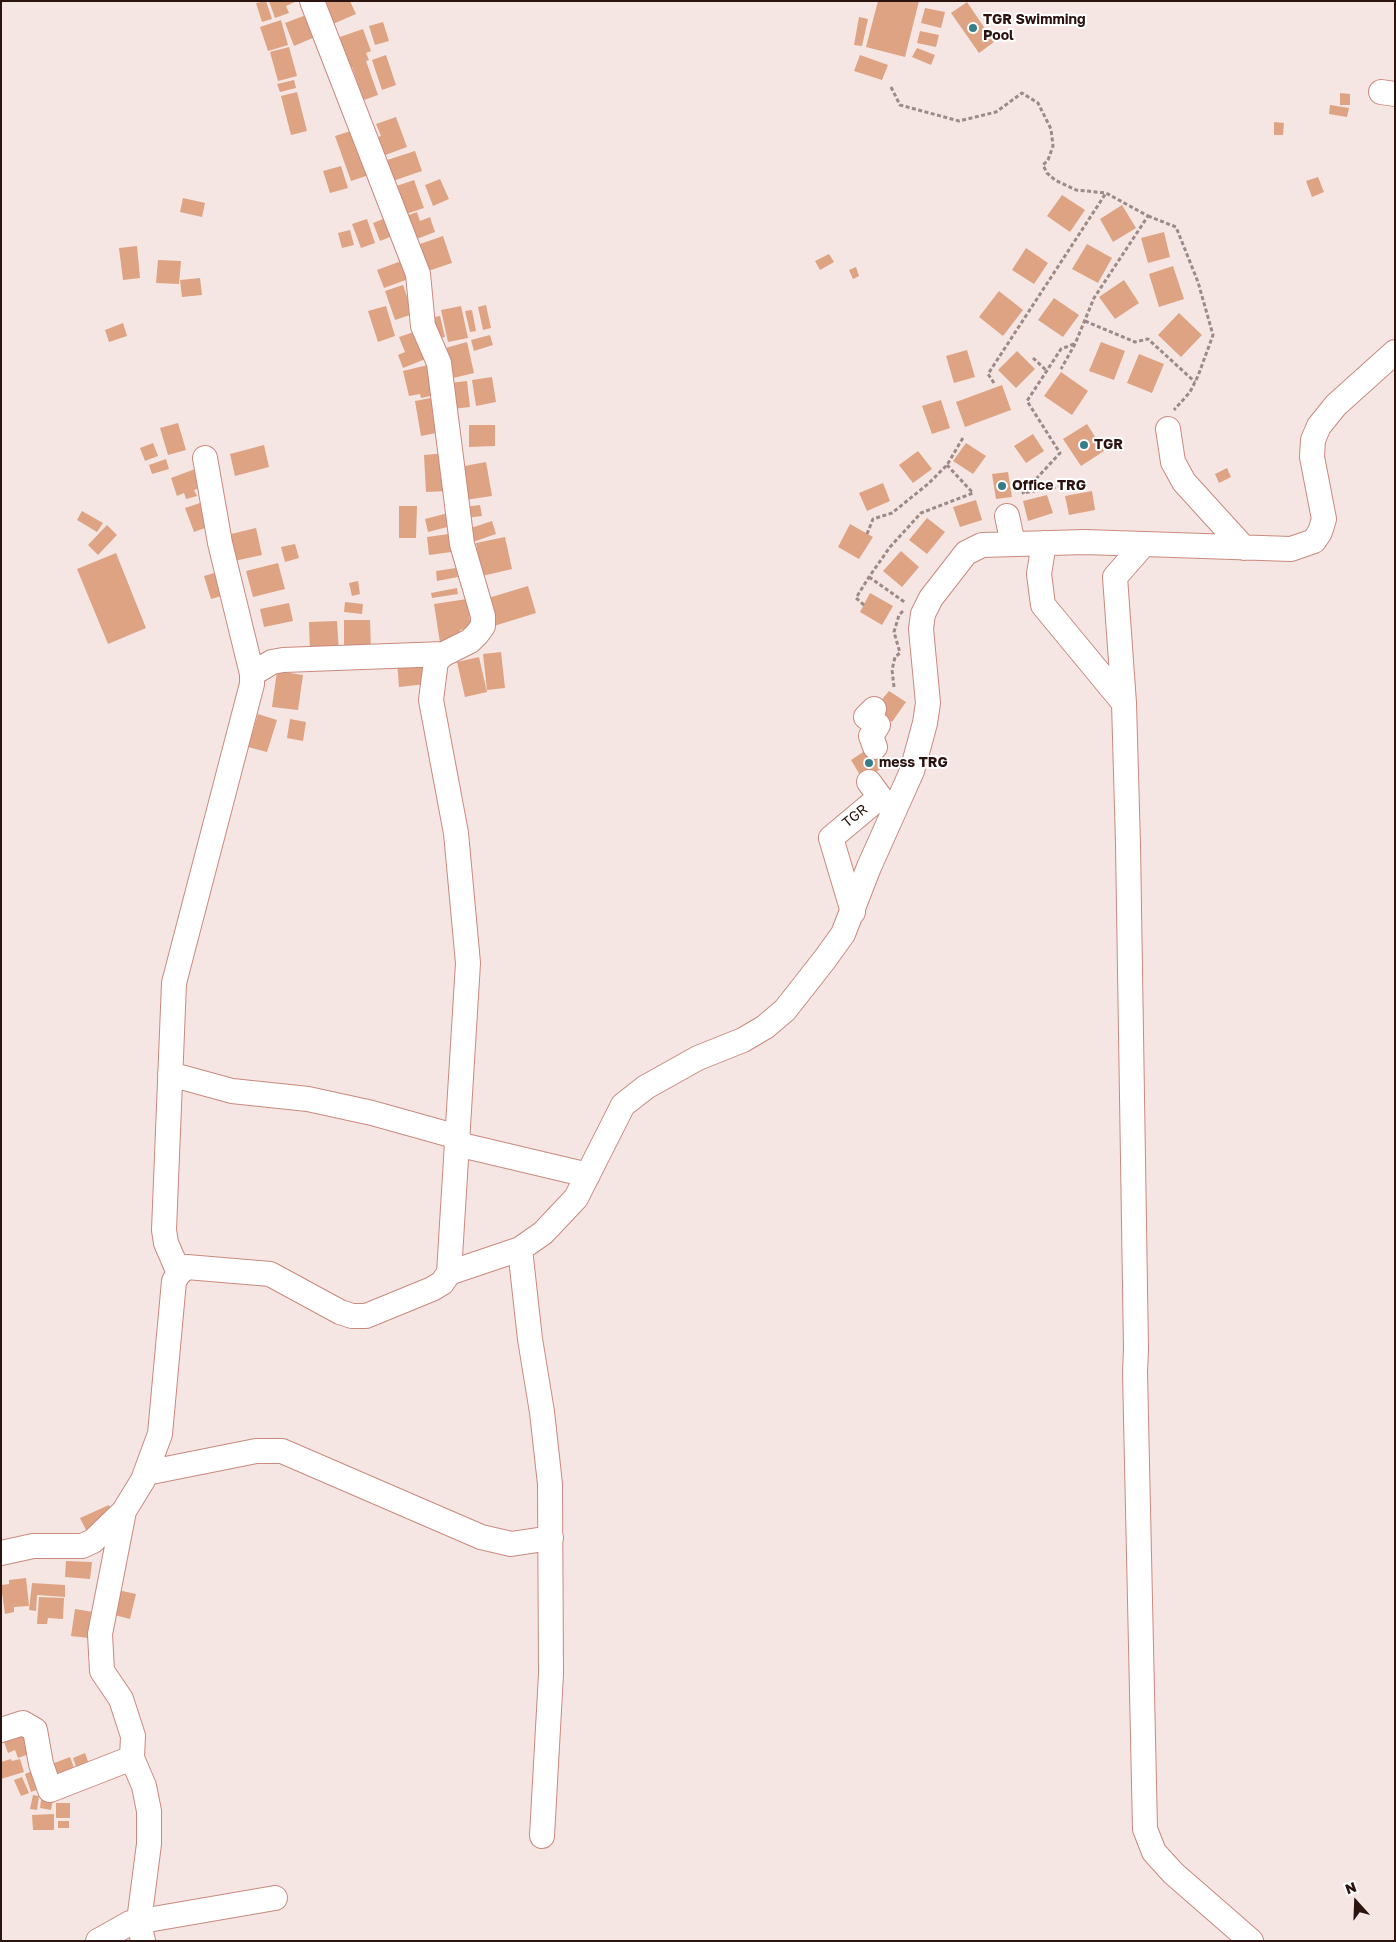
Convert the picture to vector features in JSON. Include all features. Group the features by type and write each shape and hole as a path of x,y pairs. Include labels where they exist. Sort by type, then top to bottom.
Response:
{"street":[{"path":"1,1554 32,1546 82,1546 93,1541 124,1511 146,1473 160,1434 174,1281 179,1273 187,1267 270,1274 340,1312 352,1316 366,1316 432,1289 442,1283 449,1273 468,963 456,833 430,700 436,661 444,654 470,641 483,626 483,616 462,544 439,363 423,326 418,274 312,1"},
{"path":"449,1273 520,1249 543,1233 576,1198 623,1105 646,1086 698,1058 743,1040 772,1021 785,1010 844,934 869,867 912,771 925,723 928,703 921,629 923,614 935,592 966,554 982,545 1085,542 1291,549 1314,541 1320,532 1324,519 1312,457 1313,440 1320,426 1336,406 1395,352"},
{"path":"1168,429 1174,462 1184,482 1244,548"},
{"path":"179,1273 166,1243 164,1230 176,977 250,699 252,674 224,559 205,458"},
{"path":"1007,516 1013,544"},
{"path":"1044,543 1039,574 1043,605 1124,703"},
{"path":"1142,545 1115,577 1124,703 1133,1109 1135,1372 1144,1829 1154,1852 1173,1873 1251,1941"},
{"path":"252,674 272,662 283,660 444,654"},
{"path":"874,709 866,717 878,724 871,736 875,747"},
{"name":"TGR","path":"853,912 831,838 880,797 870,782"},
{"path":"170,1074 232,1091 308,1100 372,1112 457,1141 588,1175"},
{"path":"520,1249 550,1484 551,1674 542,1836"},
{"path":"146,1473 256,1451 282,1451 481,1537 511,1544 550,1538"},
{"path":"124,1511 100,1634 102,1671 120,1699 133,1736 132,1758 144,1786 150,1811 141,1931"},
{"path":"1,1730 22,1723 34,1730 41,1764 50,1790 132,1758"},
{"path":"98,1941 130,1923 141,1931 274,1898"}],"path":[{"path":"891,87 900,105 959,121 996,112 1022,93 1038,103 1051,129 1053,146 1048,160 1043,165 1047,173 1055,180 1076,190 1106,193 1148,216 1176,227 1198,282 1213,335 1207,356 1195,382 1190,392 1175,406 1168,429"},
{"path":"994,383 988,374 1106,193"},
{"path":"1060,368 1075,344 1094,298 1148,216"},
{"path":"1084,321 1135,342 1148,339 1195,382"},
{"path":"1075,344 1061,349 1027,401 1060,454 1024,493 1084,482"},
{"path":"1032,358 1047,371"},
{"path":"867,534 873,519 892,512 928,484 947,466 964,436"},
{"path":"864,605 856,598 869,577 890,547 921,513 973,493 947,466"},
{"path":"869,577 906,602 894,632 900,653 895,657 892,670 894,687"}],"building":[{"path":"266,1 272,19 262,22 256,3"},
{"path":"269,1 297,1 286,6 289,13 275,18"},
{"path":"324,1 350,1 356,14 333,24"},
{"path":"878,1 919,1 905,57 866,47"},
{"name":"TGR Swimming Pool","path":"967,2 994,42 979,53 951,13"},
{"path":"925,8 945,12 941,28 921,23"},
{"path":"314,12 322,34 294,46 285,23"},
{"path":"859,17 868,19 862,46 854,45"},
{"path":"281,20 288,45 268,51 260,27"},
{"path":"383,22 389,41 375,45 369,26"},
{"path":"363,29 371,51 366,53 369,60 366,61 378,95 358,102 352,87 358,84 352,67 348,68 337,38"},
{"path":"920,31 939,35 936,47 917,43"},
{"path":"289,47 297,76 278,81 270,52"},
{"path":"917,48 935,55 931,65 912,57"},
{"path":"386,55 396,85 382,90 372,60"},
{"path":"860,55 888,65 882,80 854,71"},
{"path":"294,80 296,88 280,92 277,84"},
{"path":"297,92 307,131 291,135 281,96"},
{"path":"1340,93 1350,94 1350,105 1340,105"},
{"path":"1330,105 1349,108 1347,117 1329,114"},
{"path":"396,117 407,147 380,157 373,139 381,136 376,124"},
{"path":"1274,122 1284,123 1283,135 1274,135"},
{"path":"360,128 375,173 351,181 335,136"},
{"path":"415,151 422,171 387,183 381,162"},
{"path":"341,166 348,188 330,193 323,171"},
{"path":"1318,177 1324,192 1312,197 1306,181"},
{"path":"440,179 449,199 433,206 425,185"},
{"path":"414,180 424,208 403,215 388,189"},
{"path":"1062,195 1085,210 1070,232 1047,216"},
{"path":"183,198 205,203 202,217 180,212"},
{"path":"1122,205 1136,228 1113,242 1100,219"},
{"path":"417,212 420,221 430,217 435,232 409,242 400,218"},
{"path":"388,217 395,235 380,241 373,223"},
{"path":"367,219 375,243 361,248 352,224"},
{"path":"350,230 354,245 342,248 338,233"},
{"path":"1164,232 1170,257 1148,263 1141,238"},
{"path":"443,236 452,263 428,271 420,244"},
{"path":"1087,244 1112,258 1098,283 1072,269"},
{"path":"137,246 140,278 123,280 119,248"},
{"path":"1026,248 1048,263 1034,284 1012,270"},
{"path":"829,254 834,262 820,270 815,261"},
{"path":"158,260 181,261 179,284 156,283"},
{"path":"404,260 411,278 384,288 377,270"},
{"path":"1173,266 1184,299 1159,307 1149,274"},
{"path":"856,267 859,276 853,279 849,270"},
{"path":"200,278 202,295 182,297 180,280"},
{"path":"1124,280 1139,303 1115,319 1099,297"},
{"path":"403,285 413,314 395,320 385,291"},
{"path":"999,291 1023,310 1003,336 979,317"},
{"path":"1054,298 1079,315 1063,337 1038,320"},
{"path":"486,305 491,328 483,330 478,307"},
{"path":"386,306 395,336 378,342 368,311"},
{"path":"461,306 468,338 448,342 441,310"},
{"path":"472,310 476,331 470,332 465,311"},
{"path":"1179,313 1202,335 1181,357 1158,335"},
{"path":"440,316 445,337 430,340 425,319"},
{"path":"123,323 127,336 109,342 105,330"},
{"path":"417,331 433,356 403,368 398,355 405,352 399,337"},
{"path":"490,335 493,345 474,351 471,340"},
{"path":"467,342 474,373 449,379 442,349"},
{"path":"1101,342 1125,351 1114,380 1089,371"},
{"path":"967,350 975,377 954,383 946,356"},
{"path":"1017,351 1035,369 1016,388 998,370"},
{"path":"1139,354 1164,364 1152,393 1127,383"},
{"path":"432,364 438,389 430,391 431,396 421,398 420,394 409,396 403,371"},
{"path":"1061,372 1088,391 1072,415 1044,396"},
{"path":"492,377 496,402 476,406 472,380"},
{"path":"467,381 470,407 452,409 449,383"},
{"path":"1002,385 1011,410 965,427 956,402"},
{"path":"436,397 441,432 421,436 415,401"},
{"path":"941,400 950,428 932,434 922,406"},
{"path":"178,423 186,450 168,455 160,428"},
{"name":"TGR","path":"1087,424 1104,451 1081,466 1063,439"},
{"path":"469,425 495,425 495,446 469,447"},
{"path":"1033,434 1044,451 1026,463 1014,446"},
{"path":"153,443 158,456 145,461 140,448"},
{"path":"966,443 986,456 973,474 953,461"},
{"path":"264,445 269,467 235,476 230,454"},
{"path":"918,451 932,469 913,483 899,465"},
{"path":"446,453 448,491 426,492 424,455"},
{"path":"166,459 169,469 152,474 149,465"},
{"path":"486,462 492,496 465,500 459,467"},
{"path":"1227,468 1231,477 1219,483 1215,474"},
{"path":"195,469 202,487 194,490 197,496 186,499 184,493 177,496 171,478"},
{"name":"Office TRG","path":"1008,472 1012,497 996,499 992,474"},
{"path":"883,483 890,501 867,511 859,493"},
{"path":"1092,491 1095,510 1069,515 1065,496"},
{"path":"1047,495 1053,513 1028,521 1023,501"},
{"path":"976,500 982,520 960,527 953,507"},
{"path":"200,503 210,526 194,532 185,508"},
{"path":"480,505 482,516 465,518 464,507"},
{"path":"399,506 417,506 416,538 399,538"},
{"path":"82,511 103,523 97,532 77,520"},
{"path":"448,513 451,526 428,532 425,519"},
{"path":"927,518 945,532 927,554 909,540"},
{"path":"492,521 496,534 470,543 465,530"},
{"path":"850,524 873,537 859,559 838,547"},
{"path":"107,525 117,535 98,555 88,545"},
{"path":"256,528 262,555 234,561 227,535"},
{"path":"456,533 459,551 429,555 427,537"},
{"path":"505,537 512,569 482,576 476,543"},
{"path":"295,544 299,558 285,562 281,547"},
{"path":"901,551 919,567 902,587 883,571"},
{"path":"116,553 146,628 108,644 77,569"},
{"path":"278,563 285,589 253,597 246,571"},
{"path":"456,568 458,577 437,581 436,571"},
{"path":"221,571 228,594 211,599 204,576"},
{"path":"358,581 360,594 352,596 349,583"},
{"path":"528,586 536,613 494,626 485,599"},
{"path":"457,588 458,594 432,598 431,593"},
{"path":"870,593 893,606 882,625 860,612"},
{"path":"467,599 471,628 460,630 462,639 440,643 434,604"},
{"path":"345,602 363,604 362,614 344,612"},
{"path":"289,603 293,621 264,627 260,609"},
{"path":"344,620 370,620 371,651 344,652"},
{"path":"337,621 339,653 310,655 309,622"},
{"path":"501,652 505,688 487,690 483,654"},
{"path":"479,657 487,692 465,697 457,662"},
{"path":"424,659 426,684 399,687 397,661"},
{"path":"277,671 303,675 298,710 272,707"},
{"name":"mess TRG","path":"889,691 906,702 892,722 874,709"},
{"path":"258,714 277,720 267,752 248,747"},
{"path":"290,719 306,722 303,741 287,738"},
{"name":"mess TRG","path":"874,745 887,765 863,780 851,760"},
{"path":"109,1505 116,1519 87,1532 80,1518"},
{"path":"66,1561 92,1562 90,1579 65,1577"},
{"path":"26,1578 29,1606 14,1607 14,1612 5,1614 1,1585 9,1584 9,1580"},
{"path":"32,1583 65,1585 65,1597 37,1595 36,1611 29,1610"},
{"path":"113,1589 136,1594 130,1619 107,1613"},
{"path":"39,1597 64,1598 63,1619 48,1618 47,1624 37,1624"},
{"path":"75,1609 93,1612 89,1638 71,1636"},
{"path":"23,1727 32,1753 18,1758 15,1750 8,1753 1,1734"},
{"path":"85,1753 90,1767 78,1772 73,1758"},
{"path":"70,1757 76,1773 50,1783 44,1767"},
{"path":"11,1759 12,1761 20,1759 24,1772 1,1779 1,1762"},
{"path":"40,1768 47,1786 31,1792 25,1774"},
{"path":"22,1777 29,1793 21,1796 14,1780"},
{"path":"42,1792 54,1794 51,1810 40,1808"},
{"path":"33,1795 39,1796 37,1810 30,1809"},
{"path":"56,1803 70,1803 70,1818 56,1818"},
{"path":"54,1814 54,1830 33,1830 32,1815"},
{"path":"58,1821 69,1821 69,1828 58,1828"}],"place":[{"name":"TGR Swimming Pool","path":"973,28"},
{"name":"TGR","path":"1084,445"},
{"name":"Office TRG","path":"1002,486"},
{"name":"mess TRG","path":"869,763"}]}
